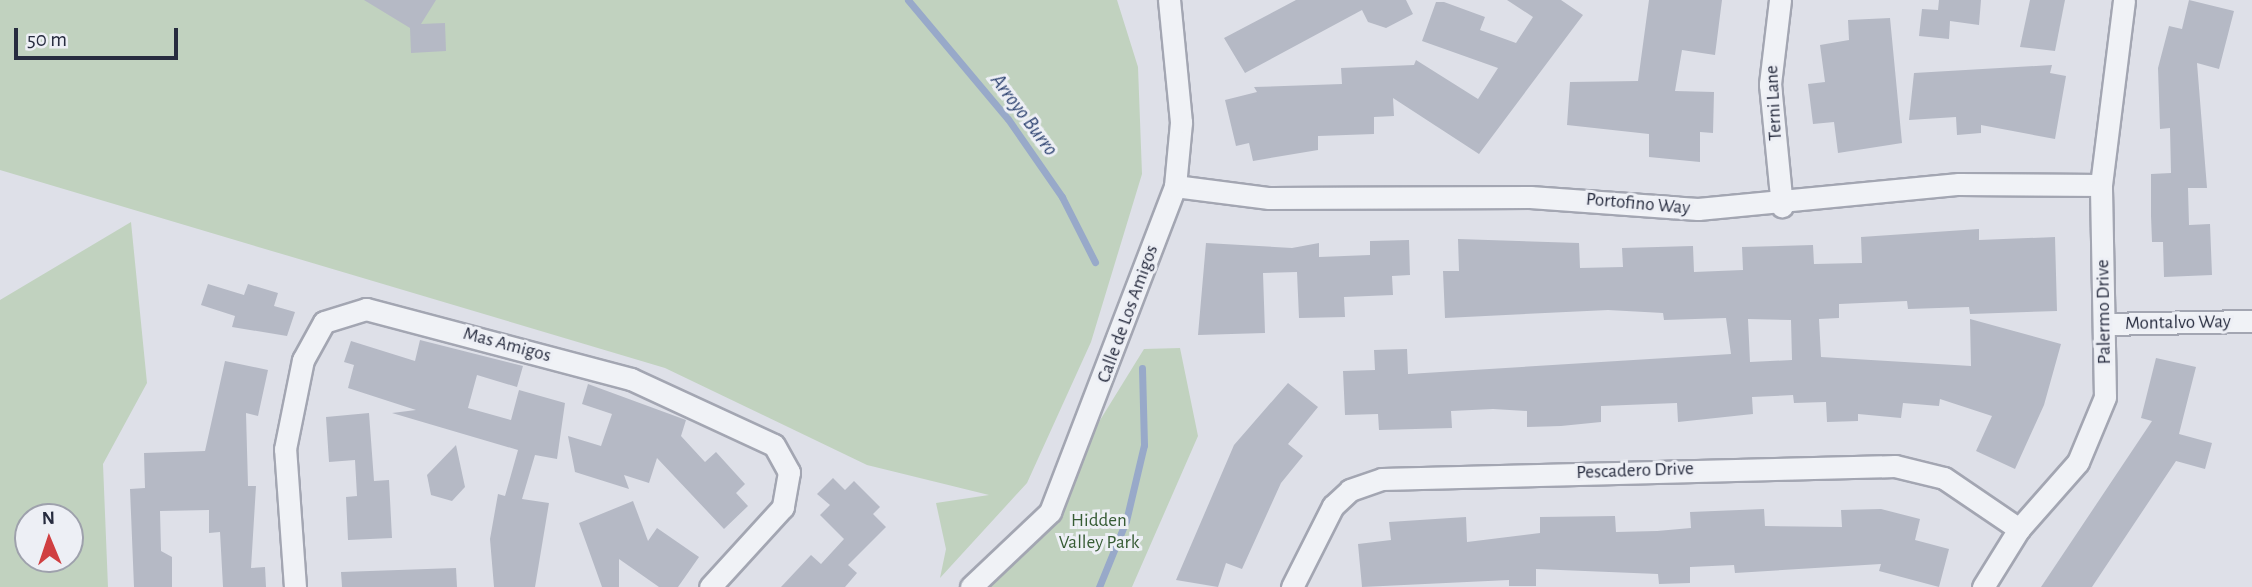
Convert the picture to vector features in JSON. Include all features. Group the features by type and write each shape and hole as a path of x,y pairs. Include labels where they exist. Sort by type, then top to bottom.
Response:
{"street":[{"name":"Calle de Los Amigos","path":"971,587 1027,540 1050,512 1175,186 1181,122 1169,0"},
{"name":"Terni Lane","path":"1780,0 1770,84 1782,206"},
{"name":"Palermo Drive","path":"1983,587 2019,529 2062,486 2096,424 2105,397 2101,185 2124,0"},
{"name":"Portofino Way","path":"1175,186 1269,198 1530,197 1698,209 1782,206 1959,184 2101,185"},
{"name":"Mas Amigos","path":"295,587 285,449 303,360 324,322 366,309 631,379 774,445 789,472 783,507 710,587"},
{"name":"Montalvo Way","path":"2105,324 2252,321"},
{"name":"Pescadero Drive","path":"1292,587 1333,506 1350,491 1382,479 1895,466 1944,478 2019,529"}],"green space":[{"path":"0,0 1117,0 1138,67 1142,174 1091,342 1027,483 940,578 946,549 936,503 989,495 867,465 665,368 0,170"},
{"path":"131,222 147,383 103,464 108,587 0,587 0,300"},
{"name":"Hidden Valley Park","path":"1180,348 1198,436 1132,587 971,587 1026,540 1144,349"}],"building":[{"path":"364,0 436,0 421,24 445,23 446,51 411,53 410,28"},
{"path":"1296,0 1406,0 1413,14 1386,28 1368,22 1362,10 1245,73 1224,38"},
{"path":"1507,0 1561,0 1583,15 1479,154 1393,98 1394,116 1374,117 1374,134 1318,136 1318,150 1253,161 1249,143 1236,146 1225,100 1257,92 1254,87 1342,84 1341,68 1414,65 1416,60 1478,99 1498,68 1422,41 1436,2 1444,2 1485,17 1480,30 1516,43 1533,17"},
{"path":"1649,0 1722,0 1715,55 1682,50 1675,91 1714,92 1713,133 1700,132 1700,162 1649,157 1649,134 1567,125 1570,82 1638,81"},
{"path":"1939,0 1981,0 1979,25 1950,21 1949,39 1919,36 1922,9 1938,10"},
{"path":"2030,0 2065,0 2055,51 2020,47"},
{"path":"2189,0 2234,11 2219,69 2197,63 2207,188 2188,188 2189,225 2210,224 2212,275 2164,277 2163,242 2152,242 2151,216 2151,174 2171,173 2170,128 2160,129 2158,68 2169,26 2182,29"},
{"path":"1890,18 1902,143 1838,153 1834,122 1813,124 1808,84 1825,82 1820,45 1849,40 1848,20"},
{"path":"2052,65 2050,73 2066,76 2055,139 1981,125 1981,133 1957,135 1956,117 1909,120 1914,73"},
{"path":"1979,229 1979,240 2055,237 2057,311 1970,314 1969,307 1908,309 1907,301 1839,304 1839,318 1819,319 1821,357 1971,366 1970,319 2061,344 2044,405 2015,469 1976,451 1992,416 1940,399 1939,406 1903,403 1901,418 1858,414 1858,421 1827,422 1826,402 1794,403 1793,395 1752,397 1753,414 1678,422 1677,403 1601,406 1601,422 1561,426 1527,427 1527,411 1493,409 1451,411 1452,428 1379,430 1378,414 1345,415 1343,371 1375,370 1374,350 1407,349 1408,374 1731,354 1726,318 1664,320 1663,313 1608,310 1445,318 1443,271 1459,271 1458,239 1579,243 1580,268 1623,267 1622,248 1693,246 1694,272 1743,270 1742,247 1813,245 1814,264 1862,263 1861,237","holes":["1748,319 1791,320 1792,360 1750,362"]},
{"path":"1409,240 1410,275 1392,276 1393,295 1344,297 1345,317 1299,318 1297,272 1263,273 1265,333 1198,335 1206,243 1292,248 1319,243 1319,257 1370,255 1370,241"},
{"path":"208,284 244,295 248,284 278,293 274,306 295,312 287,336 232,327 235,316 201,305"},
{"path":"420,340 523,366 517,387 477,375 468,408 511,420 519,390 565,403 557,459 535,455 522,499 549,503 535,587 494,587 490,539 498,494 505,496 518,450 392,413 416,410 348,388 354,365 344,362 351,341 415,361"},
{"path":"2156,358 2196,367 2179,434 2212,443 2205,469 2176,461 2092,587 2041,587 2152,421 2141,418"},
{"path":"225,361 268,370 258,416 246,413 248,486 256,486 251,568 265,567 266,587 223,587 220,532 209,533 209,510 160,511 161,551 172,557 172,587 134,587 130,489 145,488 144,453 205,451"},
{"path":"1288,383 1318,407 1288,444 1303,456 1281,483 1242,569 1226,563 1218,587 1176,580 1234,445"},
{"path":"588,384 686,420 681,436 705,462 716,452 745,484 736,493 748,506 724,529 657,458 649,483 624,475 629,489 575,472 568,436 601,446 612,414 582,404"},
{"path":"369,413 374,481 389,480 392,538 348,540 346,497 357,496 355,460 329,462 326,417"},
{"path":"456,445 465,487 452,501 431,495 427,475"},
{"path":"833,478 845,490 854,481 880,507 873,514 886,527 848,565 857,573 845,587 781,587 811,555 821,564 844,539 820,515 830,505 817,494"},
{"path":"633,501 648,541 657,528 699,557 678,587 659,587 619,559 619,587 602,587 579,523"},
{"path":"1764,509 1765,526 1842,527 1841,510 1881,509 1920,519 1915,540 1949,549 1939,587 1879,571 1881,564 1735,573 1734,565 1690,567 1690,583 1659,584 1658,574 1536,569 1536,586 1509,586 1509,580 1362,587 1358,544 1391,540 1389,522 1466,517 1467,542 1540,533 1540,517 1615,516 1616,532 1657,531 1691,528 1690,512"},
{"path":"456,568 457,587 342,587 341,572"}],"waterway":[{"name":"Arroyo Burro","path":"908,0 1008,119 1062,197 1095,262"},
{"name":"Arroyo Burro","path":"1099,587 1126,521 1144,445 1142,368"}]}
